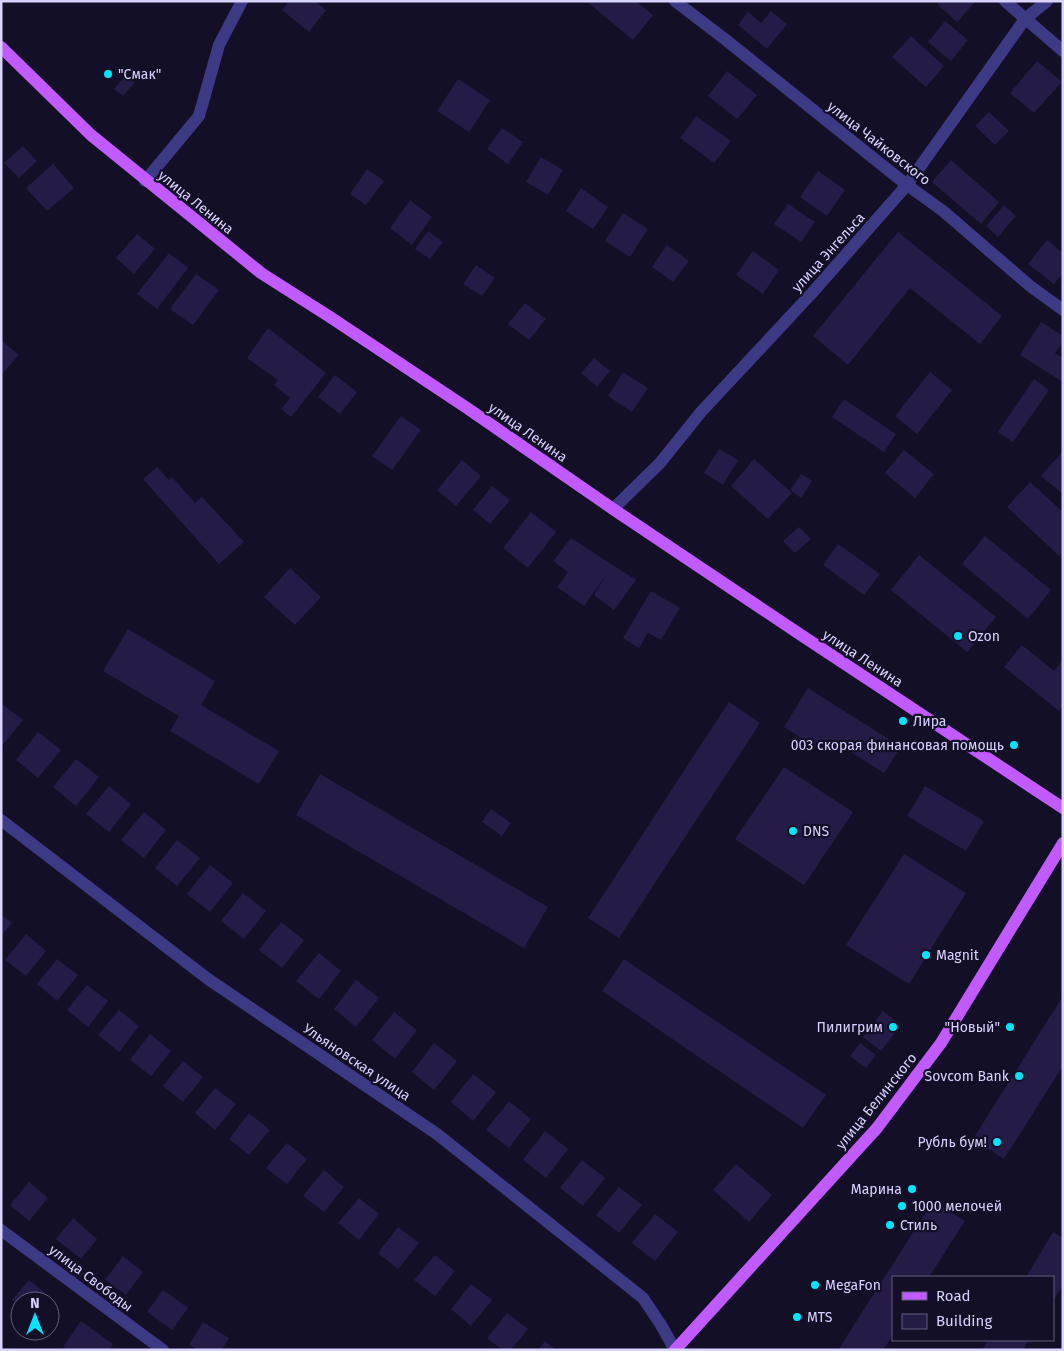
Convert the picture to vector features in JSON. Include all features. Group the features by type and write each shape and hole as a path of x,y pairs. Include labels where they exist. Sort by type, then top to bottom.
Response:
{"main road":[{"name":"улица Ленина","path":"1,47 92,135 145,181 261,273 467,408 613,509 1063,808"},
{"name":"улица Белинского","path":"675,1350 877,1128 941,1043 1063,843"}],"street":[{"path":"145,181 198,116 219,45 242,1"},
{"name":"улица Чайковского","path":"675,1 907,185 943,211 1030,286 1063,310"},
{"path":"1005,1 1063,51"},
{"name":"улица Энгельса","path":"613,509 660,463 701,412 812,293 907,185 1025,19 1047,1"},
{"name":"Ульяновская улица","path":"1,820 208,979 437,1134 643,1298 661,1324 675,1350"},
{"name":"улица Свободы","path":"1,1230 163,1350"}],"building":[{"path":"289,1 315,1 326,10 309,32 282,10"},
{"path":"586,1 636,1 653,15 633,40"},
{"path":"940,1 976,1 957,22 937,4"},
{"path":"771,11 787,24 767,49 738,25 748,12 761,23"},
{"path":"945,21 968,40 951,61 928,42"},
{"path":"911,36 944,66 926,87 892,57"},
{"path":"1037,61 1062,82 1034,113 1010,93"},
{"path":"727,71 757,95 737,119 708,96"},
{"path":"126,75 135,82 123,96 114,89"},
{"path":"458,79 490,100 469,132 437,111"},
{"path":"989,112 1009,131 995,145 975,126"},
{"path":"696,116 731,141 714,163 680,138"},
{"path":"502,128 523,142 508,164 487,149"},
{"path":"23,146 37,161 19,178 4,163"},
{"path":"541,157 563,170 548,195 526,182"},
{"path":"951,160 999,202 981,224 932,182"},
{"path":"53,164 74,188 47,211 26,188"},
{"path":"367,169 384,181 366,205 350,194"},
{"path":"818,171 845,190 827,216 800,197"},
{"path":"581,188 608,207 593,229 566,211"},
{"path":"410,200 432,217 412,245 390,228"},
{"path":"788,204 815,222 801,242 774,224"},
{"path":"1004,205 1016,216 998,237 986,226"},
{"path":"623,213 648,229 630,257 605,241"},
{"path":"428,231 443,242 430,259 415,249"},
{"path":"898,232 1002,316 980,344 910,288 848,365 813,336"},
{"path":"137,234 155,249 134,274 116,258"},
{"path":"1047,240 1063,253 1063,273 1054,284 1028,264"},
{"path":"667,245 689,261 673,282 652,267"},
{"path":"753,251 779,270 763,294 736,275"},
{"path":"169,253 188,268 157,309 137,294"},
{"path":"476,265 495,278 482,296 463,284"},
{"path":"196,274 219,290 193,325 170,309"},
{"path":"525,303 546,319 529,340 508,324"},
{"path":"1041,322 1063,336 1063,342 1055,353 1063,358 1063,382 1020,355"},
{"path":"268,328 326,373 291,417 281,409 290,398 274,385 278,380 247,358"},
{"path":"1,340 19,355 1,375"},
{"path":"594,358 610,371 597,387 581,373"},
{"path":"623,372 648,388 632,412 608,396"},
{"path":"930,372 952,390 917,434 895,416"},
{"path":"335,375 357,392 340,414 318,397"},
{"path":"1034,379 1049,390 1013,442 998,432"},
{"path":"844,399 896,434 884,452 832,417"},
{"path":"401,416 421,430 392,470 372,456"},
{"path":"719,449 738,460 723,485 704,473"},
{"path":"904,450 934,474 915,498 885,473"},
{"path":"1063,451 1063,494 1041,476"},
{"path":"754,459 792,493 768,519 731,486"},
{"path":"462,460 481,476 456,506 437,490"},
{"path":"157,467 169,480 172,477 195,503 202,497 244,542 219,564 143,479"},
{"path":"801,474 812,481 801,498 790,490"},
{"path":"1030,482 1063,512 1063,552 1059,556 1007,507"},
{"path":"492,486 510,500 490,524 473,510"},
{"path":"531,512 556,532 528,568 503,548"},
{"path":"799,527 811,539 795,553 783,541"},
{"path":"985,536 1051,590 1028,619 962,564"},
{"path":"571,538 636,580 614,610 594,595 608,572 584,606 557,587 568,572 553,561"},
{"path":"838,544 880,574 864,595 823,565"},
{"path":"919,555 996,617 967,652 891,590"},
{"path":"290,568 321,597 295,625 264,597"},
{"path":"651,591 680,608 661,640 648,633 639,648 623,638"},
{"path":"128,629 215,681 201,705 279,751 259,784 170,731 179,716 103,671"},
{"path":"1022,645 1054,671 1063,660 1063,705 1059,711 1004,667"},
{"path":"808,688 901,747 884,773 830,739 822,751 784,727"},
{"path":"729,702 760,723 619,938 588,918"},
{"path":"1,703 23,720 1,747"},
{"path":"38,732 61,750 38,778 16,760"},
{"path":"76,759 99,777 76,806 53,787"},
{"path":"784,767 853,812 804,885 735,839"},
{"path":"320,774 548,907 524,948 296,815"},
{"path":"109,786 131,804 109,832 86,814"},
{"path":"925,786 984,821 966,851 907,816"},
{"path":"491,809 511,823 502,836 482,822"},
{"path":"144,812 166,830 144,858 121,840"},
{"path":"177,840 200,858 177,886 155,868"},
{"path":"904,854 966,893 909,984 846,945"},
{"path":"210,865 233,883 210,912 187,894"},
{"path":"243,893 266,911 244,939 221,921"},
{"path":"1,915 12,923 1,936"},
{"path":"281,922 304,940 282,968 259,950"},
{"path":"26,934 46,951 26,976 5,960"},
{"path":"319,953 341,971 319,999 296,981"},
{"path":"57,959 78,975 57,1001 37,984"},
{"path":"624,959 826,1095 803,1128 602,991"},
{"path":"356,980 379,998 356,1027 334,1009"},
{"path":"87,985 108,1001 88,1027 67,1010"},
{"path":"1063,996 1063,1066 1004,1159 973,1139"},
{"path":"119,1010 139,1026 119,1052 98,1035"},
{"path":"883,1011 901,1025 881,1051 863,1037"},
{"path":"394,1012 417,1030 395,1059 372,1040"},
{"path":"150,1034 171,1051 151,1076 130,1060"},
{"path":"434,1043 457,1061 434,1090 412,1072"},
{"path":"860,1043 876,1055 866,1068 850,1056"},
{"path":"183,1061 203,1077 183,1102 163,1086"},
{"path":"473,1074 496,1092 473,1121 451,1102"},
{"path":"215,1088 236,1104 215,1130 195,1113"},
{"path":"509,1101 531,1119 509,1148 486,1130"},
{"path":"249,1113 270,1130 249,1155 229,1139"},
{"path":"545,1131 568,1149 546,1178 523,1160"},
{"path":"287,1143 307,1159 287,1184 266,1168"},
{"path":"582,1160 605,1178 583,1206 560,1188"},
{"path":"736,1164 772,1195 749,1222 713,1190"},
{"path":"324,1170 344,1187 324,1212 303,1196"},
{"path":"29,1182 48,1198 29,1221 10,1205"},
{"path":"619,1187 642,1205 619,1233 596,1215"},
{"path":"359,1198 379,1214 359,1240 338,1223"},
{"path":"933,1201 965,1221 930,1276 892,1276 892,1336 883,1350 838,1350"},
{"path":"655,1214 678,1232 655,1261 632,1243"},
{"path":"73,1218 97,1239 81,1259 56,1239"},
{"path":"398,1227 419,1243 398,1269 378,1253"},
{"path":"1053,1232 1063,1238 1063,1285 1054,1299 1054,1276 1027,1276"},
{"path":"435,1255 455,1271 435,1296 414,1280"},
{"path":"123,1256 143,1272 126,1295 105,1280"},
{"path":"29,1280 42,1291 20,1291"},
{"path":"471,1284 492,1300 471,1326 451,1309"},
{"path":"163,1290 188,1308 172,1330 147,1312"},
{"path":"507,1313 528,1329 511,1350 502,1350 487,1338"},
{"path":"81,1321 113,1344 110,1350 67,1350 63,1347"},
{"path":"203,1322 229,1338 222,1350 198,1350 189,1345"},
{"path":"545,1341 556,1350 538,1350"},
{"path":"987,1341 1028,1341 1023,1350 982,1350"}],"place":[{"name":"\"Смак\"","path":"108,74"},
{"name":"Ozon","path":"958,636"},
{"name":"Лира","path":"903,721"},
{"name":"003 скорая финансовая помощь","path":"1014,745"},
{"name":"DNS","path":"793,831"},
{"name":"Magnit","path":"926,955"},
{"name":"Пилигрим","path":"893,1027"},
{"name":"\"Новый\"","path":"1010,1027"},
{"name":"Sovcom Bank","path":"1019,1076"},
{"name":"Рубль бум!","path":"997,1142"},
{"name":"Марина","path":"912,1189"},
{"name":"1000 мелочей","path":"902,1206"},
{"name":"Стиль","path":"890,1225"},
{"name":"MegaFon","path":"815,1285"},
{"name":"MTS","path":"797,1317"}]}
